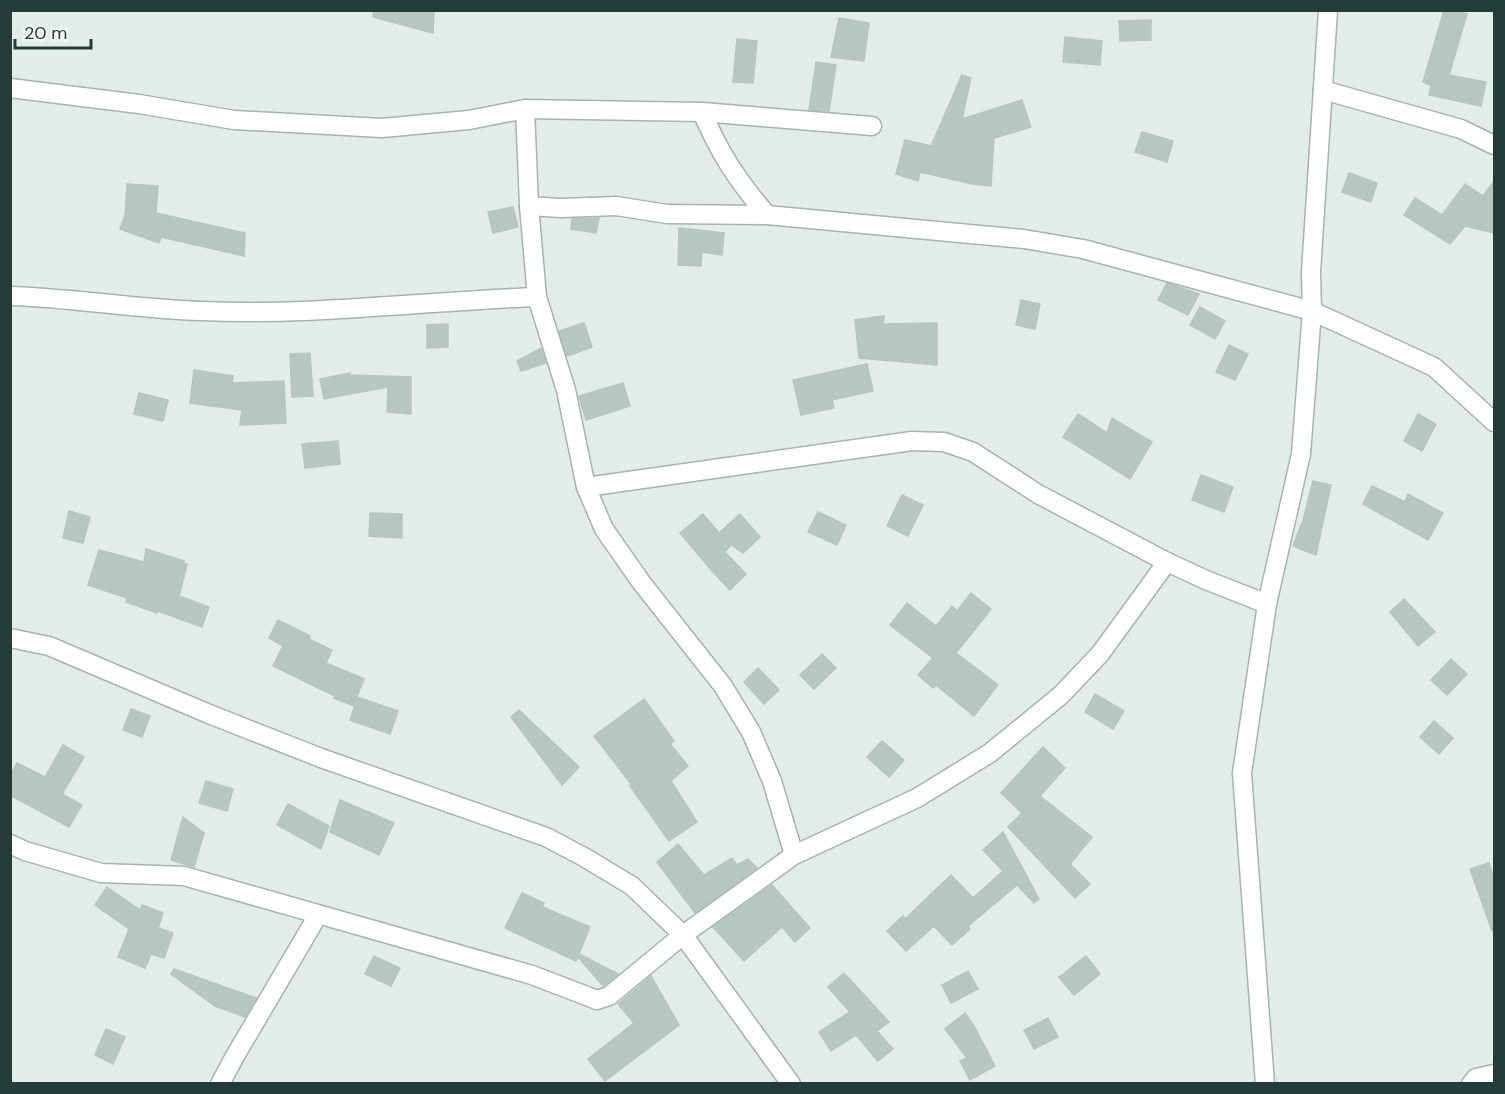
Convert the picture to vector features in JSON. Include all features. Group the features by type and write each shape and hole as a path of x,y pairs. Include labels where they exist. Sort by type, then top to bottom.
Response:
{"street":[{"path":"1266,1083 1242,774 1267,604 1301,454 1312,311 1311,272 1328,10"},
{"path":"10,88 139,104 234,120 382,129 469,120 525,109 702,112 872,126"},
{"path":"1323,90 1461,129 1494,145"},
{"path":"525,109 529,206 537,297 566,390 586,487 604,529 641,582 723,686 751,732 772,781 794,855"},
{"path":"702,112 716,144 741,185 767,215"},
{"path":"529,206 615,206 667,214 767,215 1024,239 1083,249 1312,311 1434,367 1494,422"},
{"path":"10,296 200,311 272,312 308,312 463,300 537,297"},
{"path":"586,487 912,441 944,442 973,452 1038,494 1167,562 1267,604"},
{"path":"10,844 25,851 101,873 184,876 532,975 597,1000 609,996 683,935 794,855 917,798 990,753 1061,695 1100,654 1167,562"},
{"path":"10,638 49,646 209,714 321,758 546,837 632,886 683,935 791,1083"},
{"path":"220,1083 318,915"},
{"path":"1471,1083 1476,1078 1494,1074"}],"building":[{"path":"374,10 434,10 433,33 373,17"},
{"path":"1444,10 1456,10 1467,14 1449,75 1486,82 1481,106 1429,95 1431,85 1423,82"},
{"path":"839,18 869,23 864,61 831,57"},
{"path":"1151,20 1151,40 1120,41 1119,21"},
{"path":"1065,37 1102,41 1100,65 1063,62"},
{"path":"737,39 757,41 753,83 733,82"},
{"path":"816,62 836,65 829,111 809,110"},
{"path":"962,75 971,78 962,119 1022,100 1031,127 994,138 991,186 920,172 918,181 896,174 905,140 931,146"},
{"path":"1142,132 1173,141 1167,162 1135,152"},
{"path":"1349,173 1377,183 1371,202 1342,192"},
{"path":"1494,181 1494,233 1465,226 1450,244 1404,215 1415,198 1442,215 1465,184 1483,196"},
{"path":"127,184 158,186 156,213 245,233 244,256 161,237 159,243 120,229 125,216"},
{"path":"513,207 518,227 493,233 488,212"},
{"path":"599,218 596,233 571,229 572,219"},
{"path":"679,228 724,233 722,255 702,252 701,266 678,265"},
{"path":"1167,283 1199,294 1188,315 1158,300"},
{"path":"1021,300 1040,304 1035,329 1016,325"},
{"path":"1200,307 1225,321 1215,339 1190,325"},
{"path":"884,316 883,324 937,323 937,365 859,358 855,320"},
{"path":"584,323 592,347 567,356 559,331"},
{"path":"448,324 448,347 427,348 427,325"},
{"path":"1229,345 1248,354 1235,380 1216,372"},
{"path":"541,348 546,363 521,371 517,361"},
{"path":"310,353 313,396 292,397 290,354"},
{"path":"867,364 873,391 832,400 834,408 801,415 793,380"},
{"path":"194,370 233,376 232,383 284,381 286,423 240,425 242,410 190,403"},
{"path":"350,373 350,375 411,377 411,414 387,412 388,387 324,399 320,379"},
{"path":"623,383 630,406 586,420 579,396"},
{"path":"139,393 168,400 163,421 134,414"},
{"path":"1078,414 1107,433 1112,418 1152,442 1130,479 1063,437"},
{"path":"1418,414 1436,424 1422,451 1404,441"},
{"path":"338,441 340,464 305,468 302,444"},
{"path":"1201,475 1233,487 1224,512 1192,500"},
{"path":"1313,481 1331,485 1316,555 1293,546 1303,520"},
{"path":"1372,486 1405,502 1408,494 1443,513 1428,540 1363,504"},
{"path":"902,495 923,505 908,536 887,526"},
{"path":"69,511 90,517 83,543 63,538"},
{"path":"818,512 846,525 837,545 808,532"},
{"path":"370,513 402,514 402,538 369,536"},
{"path":"703,514 719,533 740,514 760,537 743,553 724,540 730,546 725,552 746,574 730,590 680,533"},
{"path":"146,549 187,564 179,596 209,607 202,627 126,602 127,598 88,585 99,550 144,562"},
{"path":"971,593 991,609 956,653 998,685 974,716 936,685 933,688 918,675 933,658 890,625 907,603 936,626 952,606 957,611"},
{"path":"1404,599 1435,632 1418,646 1390,612"},
{"path":"278,620 332,650 326,663 364,679 357,697 398,711 390,734 350,720 357,699 354,706 273,666 283,646 269,638"},
{"path":"822,654 836,668 814,689 800,675"},
{"path":"1451,659 1467,674 1447,695 1431,680"},
{"path":"758,668 779,690 764,704 744,682"},
{"path":"1095,694 1124,711 1113,729 1085,712"},
{"path":"644,699 674,741 670,744 688,766 671,781 697,822 669,841 630,786 631,784 594,736"},
{"path":"131,709 150,716 142,737 123,730"},
{"path":"519,710 579,767 562,785 511,717"},
{"path":"1434,721 1453,738 1439,754 1420,737"},
{"path":"882,741 904,760 889,777 867,757"},
{"path":"63,745 84,757 62,794 82,805 69,827 10,795 10,777 17,763 45,777"},
{"path":"1043,747 1065,768 1040,796 1092,837 1070,864 1090,884 1075,898 1008,827 1022,813 1001,793"},
{"path":"206,781 233,789 227,811 199,803"},
{"path":"340,800 394,823 379,855 330,832"},
{"path":"288,804 329,826 321,849 277,825"},
{"path":"183,817 204,833 194,867 171,860"},
{"path":"1003,832 1039,899 1034,903 1017,885 968,926 970,929 952,945 934,926 906,951 887,931 903,916 905,919 951,875 973,898 1003,871 983,850"},
{"path":"678,844 704,875 732,858 737,865 748,859 757,868 695,913 657,862"},
{"path":"1489,863 1494,879 1494,930 1492,931 1470,869"},
{"path":"772,885 810,928 795,942 782,927 744,961 713,927"},
{"path":"107,887 140,910 142,905 163,913 158,928 173,933 164,958 151,954 145,968 118,957 129,929 95,905"},
{"path":"522,893 544,903 542,907 590,927 579,954 618,974 603,986 578,957 576,961 505,928"},
{"path":"374,956 400,968 391,986 365,974"},
{"path":"1086,956 1100,974 1074,995 1059,977"},
{"path":"174,969 256,998 245,1017 215,1006 171,974"},
{"path":"968,971 978,989 951,1003 942,985"},
{"path":"844,973 889,1022 877,1031 893,1049 878,1061 856,1035 831,1051 819,1032 850,1012 828,987"},
{"path":"651,976 679,1025 605,1081 588,1059 634,1023 618,1004"},
{"path":"965,1013 995,1066 970,1080 960,1061 967,1058 945,1029"},
{"path":"1048,1018 1058,1037 1034,1049 1024,1030"},
{"path":"106,1029 125,1037 113,1064 95,1055"}]}
